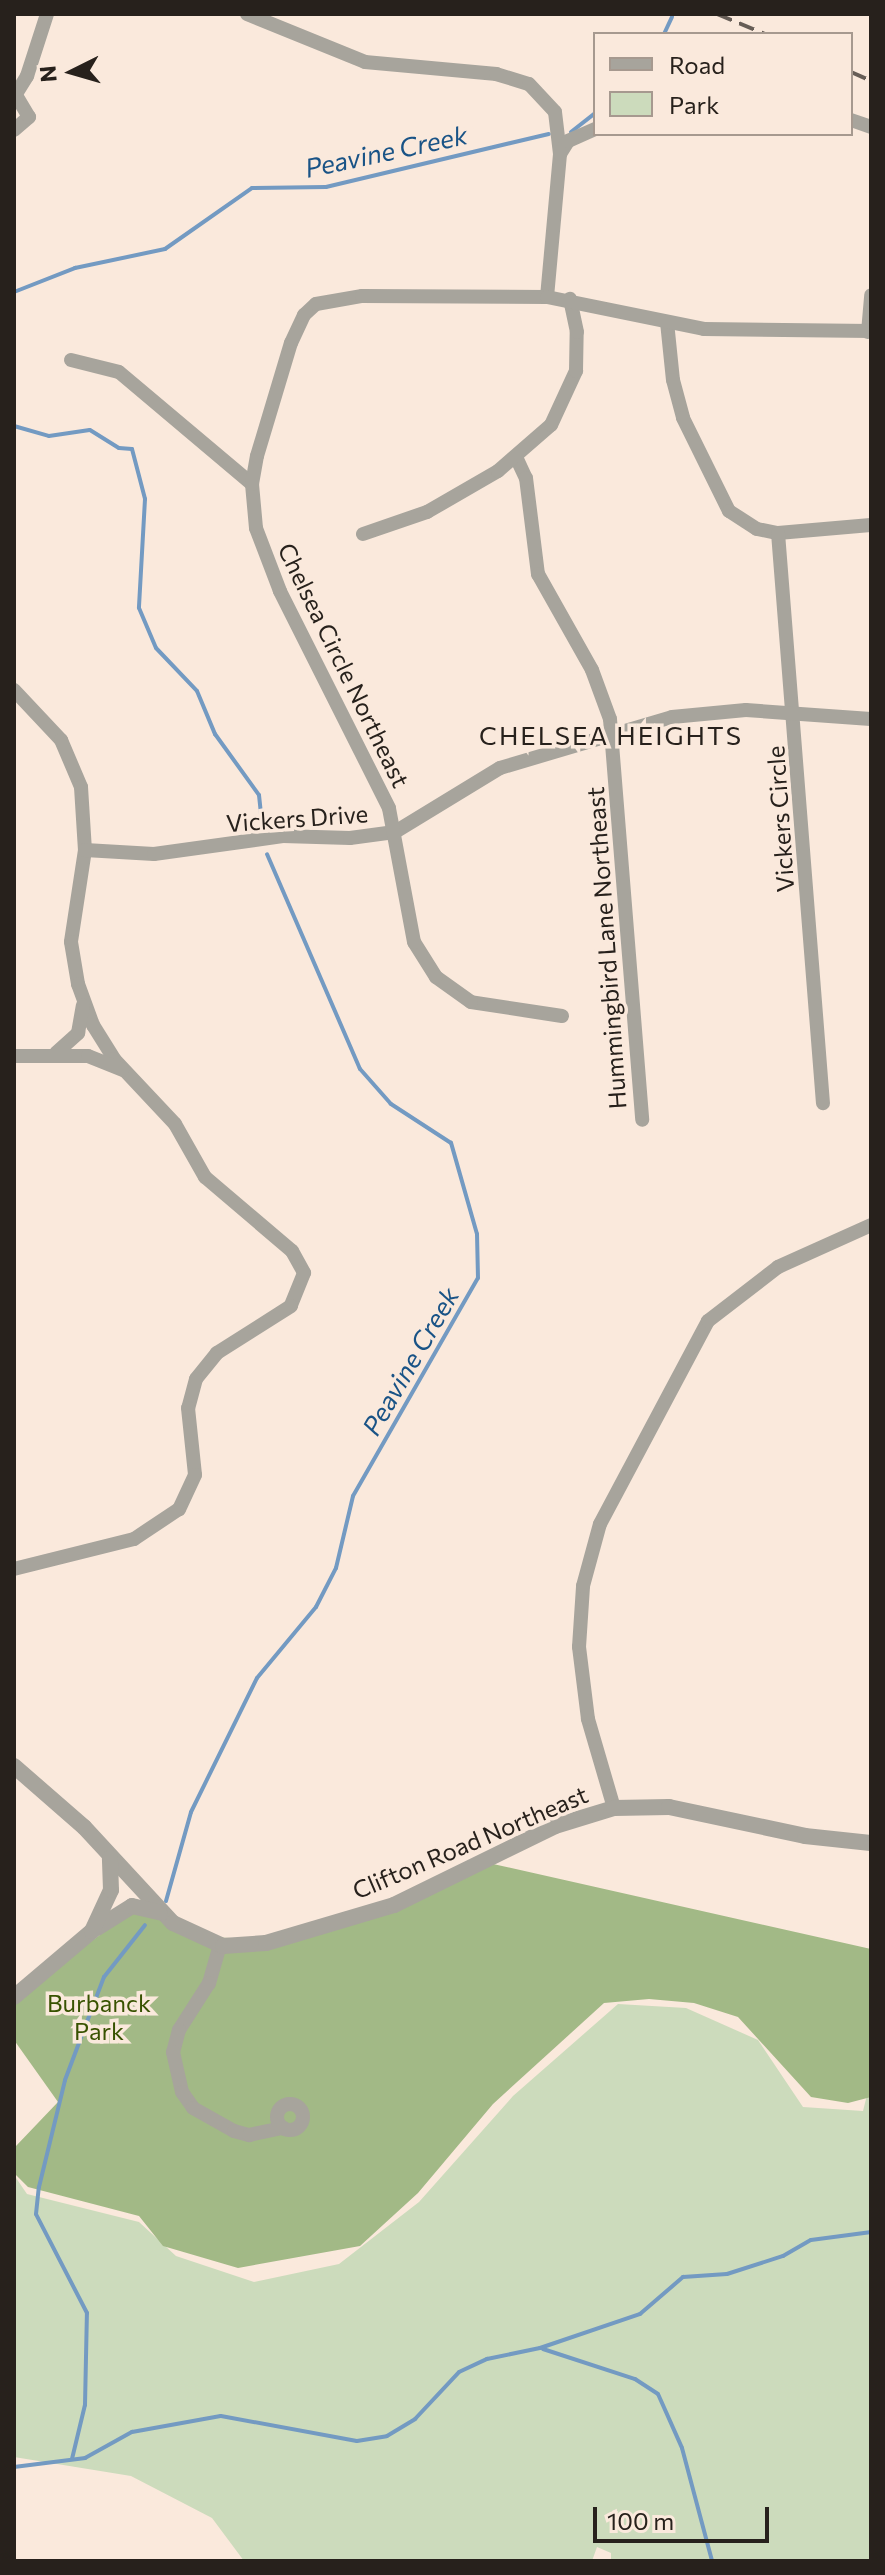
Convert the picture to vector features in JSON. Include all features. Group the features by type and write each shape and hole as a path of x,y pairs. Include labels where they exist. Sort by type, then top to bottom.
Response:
{"street":[{"path":"14,130 29,117 15,96 47,14"},
{"path":"247,14 365,62 522,80 550,101 558,122 560,154 547,297"},
{"path":"560,154 568,141 593,130"},
{"path":"870,332 871,295"},
{"name":"Chelsea Circle Northeast","path":"562,1016 481,1007 436,977 409,927 395,832 371,766 268,564 256,528 252,484 291,343 304,315 316,304 362,296 547,297 570,299 667,322 752,333 870,332"},
{"path":"363,534 427,512 516,457 551,425 573,384 578,346 570,299"},
{"path":"667,322 677,398 716,492 740,519 778,533 871,525"},
{"path":"71,360 119,372 252,484"},
{"name":"Hummingbird Lane Northeast","path":"516,457 526,478 538,574 592,670 611,733 642,1120"},
{"name":"Vickers Circle","path":"778,533 823,1103"},
{"path":"14,690 39,711 70,756 83,802 85,850 71,926 84,1004 106,1047 175,1124 215,1189 292,1251 302,1265 302,1285 283,1313 234,1341 201,1370 188,1408 195,1475 186,1500 170,1518 134,1539 14,1569"},
{"name":"Vickers Drive","path":"85,850 154,854 283,836 350,838 395,832 500,768 611,733 709,711 871,719"},
{"path":"55,1053 78,1033 84,1004"},
{"path":"14,1056 55,1053 100,1060 135,1079"},
{"path":"614,1808 588,1719 579,1647 583,1586 600,1524 708,1321 778,1267 871,1225"},
{"name":"Clifton Road Northeast","path":"14,1766 84,1827 162,1913 187,1934 220,1945 251,1946 394,1905 555,1826 614,1808 688,1810 805,1836 871,1843"},
{"path":"92,1931 111,1890 110,1858"},
{"path":"14,1997 92,1931 132,1906 162,1913"},
{"path":"220,1945 209,1983 179,2030 175,2070 193,2108 213,2123 249,2135 283,2128"}],"green space":[{"name":"Burbanck Park","path":"493,1864 871,1949 871,2097 848,2103 811,2097 738,2017 694,2003 649,1999 604,2003 493,2104 418,2193 360,2246 238,2268 163,2246 139,2216 28,2187 14,2173 16,2146 58,2102 14,2040 14,1998 127,1915 141,1911 200,1937 263,1939 375,1914"},
{"path":"618,2004 686,2008 758,2040 803,2107 863,2111 871,2079 871,2561 611,2561 611,2553 597,2547 592,2561 244,2561 212,2518 131,2476 14,2457 14,2175 27,2194 139,2222 176,2256 254,2282 339,2264 419,2202 513,2096"}],"waterway":[{"name":"Peavine Creek","path":"665,32 672,17"},
{"name":"Peavine Creek","path":"571,132 593,115"},
{"name":"Peavine Creek","path":"14,292 75,268 165,249 252,188 326,187 549,134"},
{"name":"Peavine Creek","path":"14,426 49,436 90,430 119,448 132,449 145,499 139,608 156,648 197,691 215,734 259,795 262,826"},
{"name":"Peavine Creek","path":"166,1901 191,1812 257,1678 316,1607 336,1568 353,1496 478,1278 477,1234 451,1143 391,1104 360,1069 267,854"},
{"name":"Peavine Creek","path":"72,2459 85,2405 87,2313 36,2214 39,2187 65,2080 104,1977 145,1925"},
{"path":"14,2467 85,2458 132,2432 221,2416 357,2441 387,2436 415,2419 459,2372 487,2359 540,2348 640,2314 683,2277 727,2274 783,2256 811,2240 871,2232"},
{"path":"543,2349 635,2379 658,2394 682,2448 712,2561"}],"railway":[{"path":"717,14 760,32"},
{"path":"853,73 871,81"}],"district":[{"name":"CHELSEA HEIGHTS","path":"611,735"}]}
